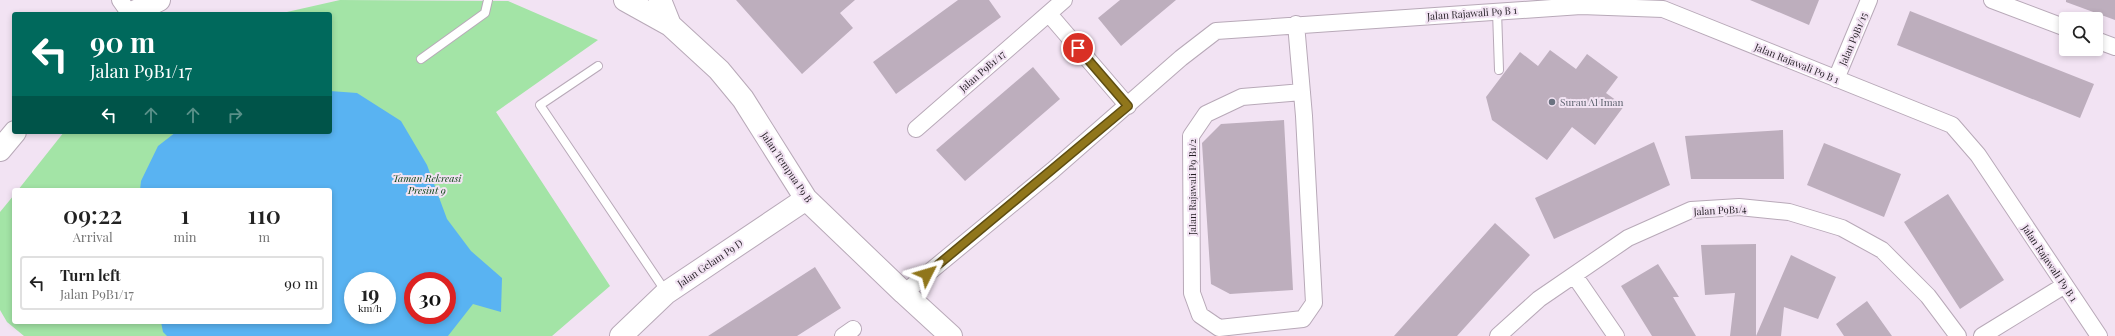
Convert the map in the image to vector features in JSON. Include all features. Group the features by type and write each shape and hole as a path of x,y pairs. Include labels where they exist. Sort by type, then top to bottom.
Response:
{"street":[{"path":"120,0 129,12"},
{"path":"134,12 160,0"},
{"name":"Jalan Tempua P9 B","path":"626,0 670,25 719,70 743,99 806,199 951,336"},
{"path":"660,0 670,25"},
{"name":"Jalan P9B1/17","path":"916,129 1064,0"},
{"name":"Jalan P9B1/15","path":"1836,79 1869,0"},
{"path":"1992,0 2059,25"},
{"name":"Jalan Rajawali P9 B 1","path":"904,293 1128,106 1181,58 1216,31 1296,24 1445,7 1497,12 1581,6 1663,9 1952,125 1978,155 2099,336"},
{"path":"1049,14 1128,106"},
{"name":"Jalan Rajawali P9 B1/2","path":"1296,24 1302,92 1314,303 1303,319 1220,332 1200,315 1192,293 1191,136 1206,114 1242,97 1302,92"},
{"path":"2103,43 2115,47"},
{"path":"0,150 13,134"},
{"name":"Jalan Gelam P9 D","path":"621,336 666,293 806,199"},
{"name":"Jalan P9B1/4","path":"1498,336 1539,299 1628,238 1691,210 1739,207 1789,212 1842,228 1882,250 1928,296 1958,336"},
{"path":"1574,275 1616,336"},
{"path":"1982,336 2065,285"}],"lane":[{"path":"420,59 485,13 488,0"},
{"path":"1497,12 1498,70"},
{"path":"598,66 540,105 666,293"}],"green space":[{"name":"Taman Rekreasi Presint 9","path":"340,0 508,1 598,40 496,112 610,286 552,336 24,336 7,322 0,310 0,212 12,197 12,324 332,324 332,188 20,188 62,134 332,134 332,12 287,12"}],"water":[{"path":"332,91 357,93 401,121 427,165 447,219 471,251 502,278 501,312 473,304 448,336 167,336 163,332 161,324 332,324 332,188 140,188 141,181 158,146 173,134 332,134"}],"building":[{"path":"736,0 855,0 840,13 853,28 802,74"},
{"path":"958,0 989,0 1001,17 896,94 873,62"},
{"path":"1120,0 1176,0 1121,46 1098,18"},
{"path":"1750,0 1819,0 1809,25"},
{"path":"2066,0 2115,0 2115,20 2103,16 2103,12 2093,12 2066,2"},
{"path":"1910,11 2094,84 2080,118 1897,45"},
{"name":"Surau Al Iman","path":"1550,50 1576,69 1587,54 1618,77 1606,93 1624,106 1595,145 1572,127 1547,160 1492,120 1486,97 1520,52 1538,66"},
{"path":"1033,67 1060,99 965,181 936,150"},
{"path":"1284,120 1293,290 1230,294 1211,284 1202,143 1221,124"},
{"path":"1783,130 1784,179 1691,179 1685,136"},
{"path":"1654,142 1670,185 1554,239 1535,198"},
{"path":"1824,143 1901,174 1884,217 1807,185"},
{"path":"1948,194 2004,280 1960,309 1904,222"},
{"path":"1495,223 1530,255 1457,336 1394,336"},
{"path":"1756,244 1756,336 1730,336 1735,293 1705,295 1701,245"},
{"path":"1791,255 1836,277 1818,319 1784,307 1781,336 1756,336"},
{"path":"1658,264 1679,297 1673,297 1696,336 1652,336 1621,286"},
{"path":"815,267 841,308 797,336 708,336"},
{"path":"1867,301 1892,336 1844,336 1836,324"}],"place":[{"name":"Surau Al Iman","path":"1552,102"}],"route":[{"path":"927,274 1128,106 1078,48"}]}
